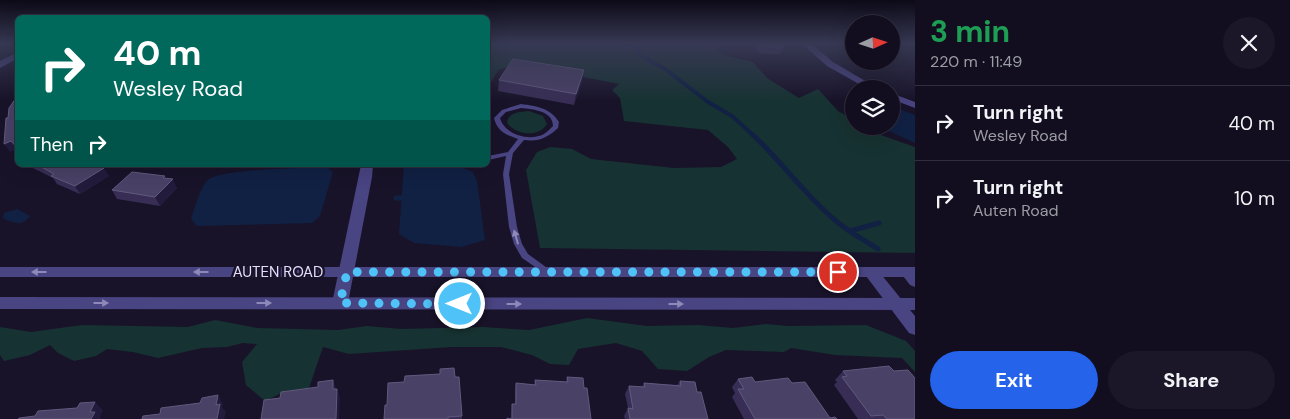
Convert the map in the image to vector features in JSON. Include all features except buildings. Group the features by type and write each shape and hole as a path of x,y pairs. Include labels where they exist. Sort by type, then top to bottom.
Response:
{"street":[{"path":"831,63 858,80"},
{"path":"900,99 915,105"},
{"path":"340,303 367,167"},
{"name":"AUTEN ROAD","path":"0,272 871,272 912,275"},
{"path":"871,272 915,328"},
{"name":"AUTEN ROAD","path":"0,303 915,304"}],"lane":[{"path":"521,106 539,108 553,117 556,122 556,127 552,132 538,138 522,138 509,135 502,130 496,120 499,115 512,108 521,106"},
{"path":"522,138 510,153 506,174 513,227 518,244 525,256 547,272"},
{"path":"490,158 510,153"}],"green space":[{"path":"490,63 753,63 767,78 799,98 818,89 838,111 845,115 845,135 881,135 915,147 915,253 540,248 526,170 537,152 550,147 572,149 591,159 674,168 721,167 737,159 728,147 708,130 624,121 620,98 612,90 619,84 528,66 499,69 490,84"},
{"path":"529,111 543,116 547,124 539,131 533,133 522,132 507,123 512,115 518,112"},
{"path":"587,318 647,326 698,325 733,328 766,324 788,326 866,325 906,341 915,351 915,372 902,358 835,355 791,348 784,352 726,350 709,357 687,371 658,369 642,351 616,343 578,349 569,365 550,364 532,355 501,347 452,347 349,354 323,347 309,388 286,391 265,401 246,385 242,362 257,344 243,343 227,347 202,348 158,358 133,352 107,349 96,356 74,361 58,353 50,345 30,355 4,361 0,355 0,327 31,332 82,325 188,327 215,320 258,328 338,330 367,326 401,329 483,327 529,330"}],"water":[{"path":"900,109 915,115 915,143 898,135 900,135"},
{"path":"327,167 333,172 320,216 312,223 197,226 191,219 205,183 215,176 245,171"},
{"path":"404,167 460,167 473,172 477,181 485,240 461,247 414,243 399,234"},
{"path":"17,209 30,216 21,223 3,218 4,213"}],"waterway":[{"path":"653,63 665,69 708,102 732,116 754,136"},
{"path":"754,136 825,211 846,229 878,249"},
{"path":"396,198 408,198"},
{"path":"850,231 879,223"}],"route":[{"path":"460,304 340,303 347,272 838,272"}]}
